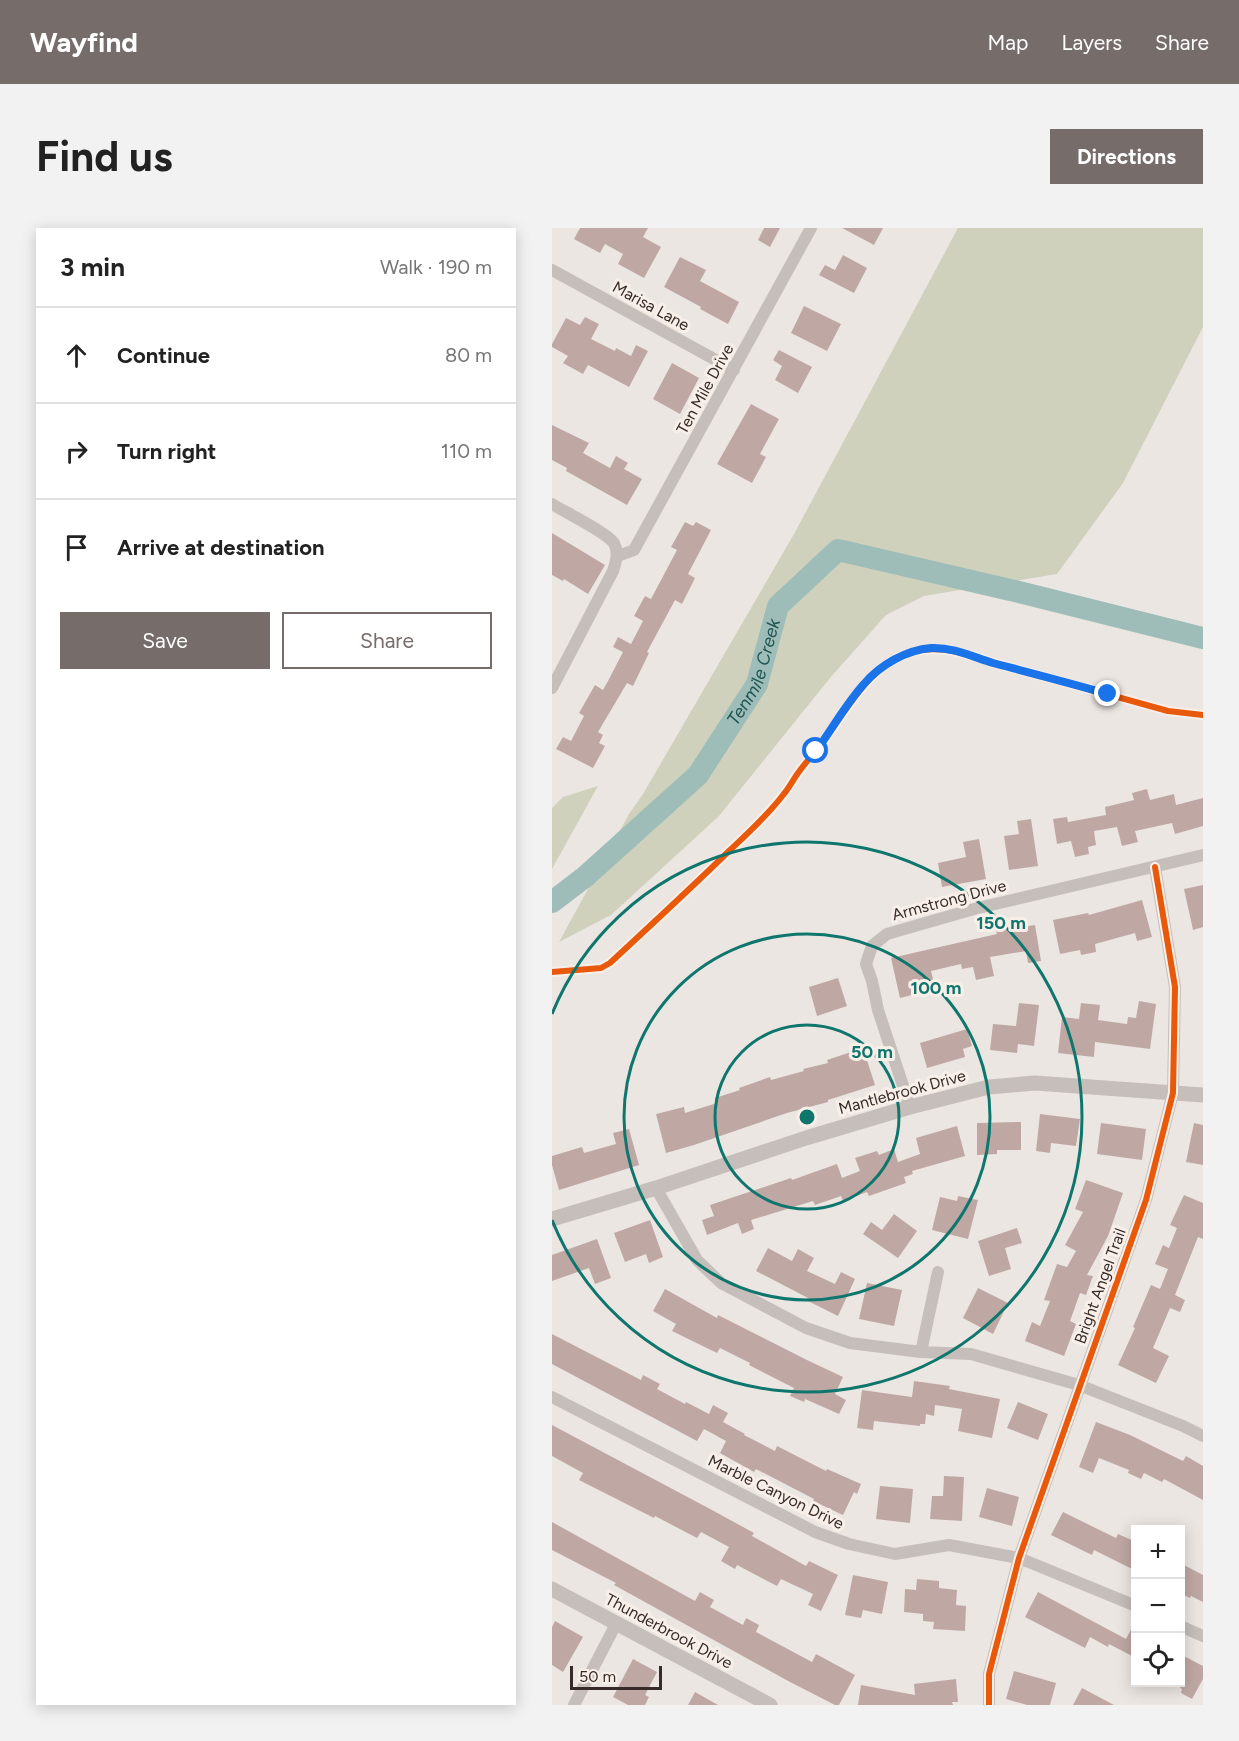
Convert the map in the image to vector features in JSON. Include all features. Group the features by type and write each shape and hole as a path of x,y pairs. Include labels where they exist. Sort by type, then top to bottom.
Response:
{"street":[{"name":"Ten Mile Drive","path":"552,688 613,571 618,556 634,550 811,228"},
{"name":"Marisa Lane","path":"552,270 734,370"},
{"path":"552,504 606,536 614,543 618,556"},
{"name":"Armstrong Drive","path":"910,1107 878,1010 866,964 872,946 887,934 974,909 1203,855"},
{"name":"Bright Angel Trail","path":"989,1705 989,1674 1019,1558 1146,1200 1173,1093 1175,987 1155,867"},
{"name":"Mantlebrook Drive","path":"552,1219 656,1188 806,1137 988,1087 1035,1083 1203,1095"},
{"path":"656,1188 697,1260 721,1283 806,1328 850,1343 921,1352 971,1354 1079,1385 1184,1426 1203,1436"},
{"path":"921,1352 938,1272"},
{"name":"Marble Canyon Drive","path":"552,1397 815,1532 849,1544 895,1554 949,1545 1019,1558 1131,1604"},
{"name":"Thunderbrook Drive","path":"552,1589 753,1701 770,1705"},
{"path":"574,1705 616,1624"},
{"path":"1185,1628 1203,1636"}],"green space":[{"path":"958,228 1203,228 1203,327 1123,483 1057,574 924,596 886,615 830,678 719,816 611,915 559,942 629,814 643,794 794,534"},
{"path":"598,786 552,869 552,808 563,797"}],"building":[{"path":"580,228 648,228 643,237 661,247 644,278 618,264 623,254 605,244 600,253 574,239"},
{"path":"764,228 780,228 770,247 758,240"},
{"path":"842,228 883,228 874,245"},
{"path":"843,255 867,268 854,293 819,275 825,265 835,270"},
{"path":"680,257 706,270 700,281 739,302 728,324 664,287"},
{"path":"804,306 841,324 827,351 791,333"},
{"path":"585,317 599,324 591,339 631,356 636,345 648,351 629,387 588,365 583,374 563,363 568,356 552,347 566,318 580,325"},
{"path":"779,350 812,367 798,393 775,380 782,366 773,360"},
{"path":"672,363 699,378 680,414 653,399"},
{"path":"751,404 779,419 760,454 766,457 752,483 717,464"},
{"path":"552,425 589,443 583,453 610,468 616,456 628,463 624,469 642,479 627,505 566,471 567,468 552,460"},
{"path":"685,522 693,526 696,522 711,530 688,574 695,578 682,604 675,600 647,652 649,653 633,686 627,683 598,732 603,735 599,743 605,746 593,768 556,749 563,737 571,741 584,716 579,713 595,685 603,690 608,681 623,652 613,647 618,637 631,644 643,621 634,616 645,596 651,599 677,550 671,547"},
{"path":"552,533 605,565 588,594 564,579 563,581 552,575"},
{"path":"1147,789 1150,800 1174,794 1176,805 1203,798 1203,826 1175,834 1172,823 1135,831 1138,842 1122,846 1117,827 1094,831 1096,845 1088,847 1089,854 1075,857 1071,841 1057,844 1053,819 1067,817 1068,822 1106,815 1105,807 1134,800 1132,793"},
{"path":"1031,819 1038,866 1009,870 1004,836 1019,834 1017,821"},
{"path":"979,839 986,879 942,887 938,863 966,857 963,842"},
{"path":"1203,885 1203,927 1193,930 1184,889"},
{"path":"1142,900 1152,937 1137,941 1135,933 1095,944 1096,952 1081,955 1080,950 1060,954 1053,920 1088,913 1089,915"},
{"path":"1035,925 1041,961 1028,963 1026,951 990,957 994,976 976,980 973,967 962,969 961,964 931,971 934,983 915,988 916,994 900,998 891,958 997,934 996,931"},
{"path":"838,978 847,1006 817,1016 809,987"},
{"path":"1139,1001 1156,1004 1150,1049 1095,1042 1094,1057 1058,1053 1062,1017 1079,1019 1081,1003 1100,1005 1098,1020 1127,1024 1128,1017 1136,1018"},
{"path":"1019,1003 1039,1005 1034,1046 1018,1044 1017,1053 990,1050 993,1024 1016,1026"},
{"path":"967,1029 972,1046 963,1049 965,1057 927,1068 920,1043"},
{"path":"863,1048 875,1085 666,1153 656,1114 684,1107 685,1113 717,1103 715,1098 740,1090 739,1088 770,1077 771,1080 804,1071 803,1069 828,1063 827,1060"},
{"path":"1040,1114 1080,1119 1076,1146 1051,1143 1050,1153 1036,1151"},
{"path":"1021,1122 1021,1150 997,1150 997,1154 977,1155 977,1123"},
{"path":"1101,1123 1146,1129 1142,1160 1097,1154"},
{"path":"1194,1123 1203,1125 1203,1165 1186,1162"},
{"path":"957,1126 965,1156 912,1171 913,1174 904,1177 906,1183 869,1196 867,1192 843,1201 841,1196 815,1205 813,1201 751,1220 754,1229 742,1234 738,1223 707,1235 702,1220 714,1216 710,1205 837,1164 842,1178 860,1171 855,1158 877,1151 879,1155 894,1149 898,1162 920,1154 916,1138"},
{"path":"629,1129 639,1165 559,1190 552,1165 552,1156 582,1147 584,1153 616,1144 613,1133"},
{"path":"1086,1180 1123,1193 1108,1236 1087,1275 1093,1276 1086,1295 1080,1293 1070,1321 1076,1324 1064,1356 1025,1341 1032,1322 1040,1326 1050,1301 1044,1300 1057,1264 1067,1267 1076,1251 1065,1245 1083,1212 1075,1209"},
{"path":"1184,1195 1203,1203 1203,1239 1198,1237 1175,1295 1185,1300 1180,1312 1170,1308 1153,1348 1169,1356 1156,1383 1118,1365 1151,1285 1160,1289 1168,1269 1155,1264 1163,1245 1169,1248 1177,1228 1170,1225"},
{"path":"958,1196 978,1200 968,1239 932,1230 940,1197 957,1201"},
{"path":"894,1214 917,1231 898,1258 863,1234 871,1222 882,1230"},
{"path":"650,1220 663,1257 649,1263 646,1254 625,1262 614,1233"},
{"path":"1017,1228 1022,1243 1005,1248 1011,1269 989,1276 978,1241"},
{"path":"597,1239 611,1278 595,1284 589,1268 552,1281 552,1255"},
{"path":"768,1248 792,1261 798,1249 814,1258 807,1271 835,1284 841,1272 855,1279 838,1316 756,1271"},
{"path":"867,1283 902,1290 894,1326 859,1319"},
{"path":"978,1288 1008,1303 993,1334 963,1318"},
{"path":"665,1289 717,1318 718,1315 843,1377 835,1394 846,1400 839,1414 805,1399 804,1402 790,1396 794,1388 720,1348 717,1353 672,1331 676,1324 653,1311"},
{"path":"552,1334 641,1380 643,1375 660,1384 657,1389 685,1404 686,1402 709,1414 713,1405 728,1413 723,1422 744,1435 775,1451 777,1446 826,1471 827,1469 861,1484 857,1494 854,1492 843,1515 756,1469 754,1472 720,1453 726,1441 704,1429 697,1441 552,1364"},
{"path":"914,1381 950,1386 949,1389 1000,1399 992,1438 958,1431 962,1409 935,1405 934,1416 926,1414 925,1424 920,1424 920,1426 874,1421 873,1430 857,1428 862,1390 912,1397"},
{"path":"1018,1402 1048,1414 1038,1440 1007,1428"},
{"path":"1096,1422 1130,1435 1183,1461 1186,1456 1203,1466 1203,1500 1164,1479 1162,1482 1144,1473 1141,1479 1128,1473 1129,1470 1099,1458 1093,1473 1079,1467"},
{"path":"552,1425 754,1533 752,1536 806,1566 809,1561 838,1575 821,1611 808,1605 813,1594 781,1579 777,1586 737,1565 735,1569 721,1561 729,1547 701,1532 697,1538 579,1480 583,1473 552,1456"},
{"path":"944,1476 964,1477 962,1521 930,1519 932,1496 943,1496"},
{"path":"880,1486 913,1489 910,1523 876,1519"},
{"path":"987,1488 1019,1497 1012,1526 979,1517"},
{"path":"1063,1512 1116,1538 1118,1534 1131,1540 1131,1568 1094,1550 1092,1555 1051,1535"},
{"path":"552,1522 695,1601 700,1592 714,1600 710,1607 743,1625 746,1618 759,1625 756,1632 812,1662 816,1654 855,1675 839,1705 790,1682 614,1585 616,1583 552,1550"},
{"path":"1185,1566 1203,1575 1203,1602 1191,1596 1190,1598 1185,1596"},
{"path":"853,1575 888,1582 882,1614 863,1610 861,1618 845,1615"},
{"path":"917,1579 939,1581 939,1588 957,1590 956,1605 966,1606 965,1631 933,1629 934,1622 923,1621 923,1614 904,1612 905,1589 916,1590"},
{"path":"1038,1592 1126,1639 1131,1630 1131,1655 1090,1637 1085,1648 1025,1617"},
{"path":"555,1621 583,1637 563,1672 552,1665 552,1627"},
{"path":"1185,1657 1203,1666 1203,1679 1192,1699 1181,1693 1180,1688 1185,1687"},
{"path":"633,1659 657,1672 645,1695 649,1697 645,1705 628,1705 613,1697"},
{"path":"1014,1671 1056,1683 1050,1705 1027,1705 1006,1699"},
{"path":"956,1679 958,1702 952,1702 953,1705 858,1705 861,1685 915,1695 914,1684"},
{"path":"1082,1688 1114,1705 1073,1705"},
{"path":"695,1692 718,1705 688,1705"}],"waterway":[{"name":"Tenmile Creek","path":"552,902 586,876 698,775 757,684 778,606 838,550 1203,638"}],"cycle path":[{"path":"552,972 601,968 610,963 764,817 866,683 884,666 907,654 931,649 955,651 1168,711 1203,715"},
{"path":"989,1705 989,1674 1019,1558 1146,1200 1173,1093 1175,987 1155,867"}],"route":[{"path":"816,751 864,683 896,658 930,648 963,653 1108,694"}]}
